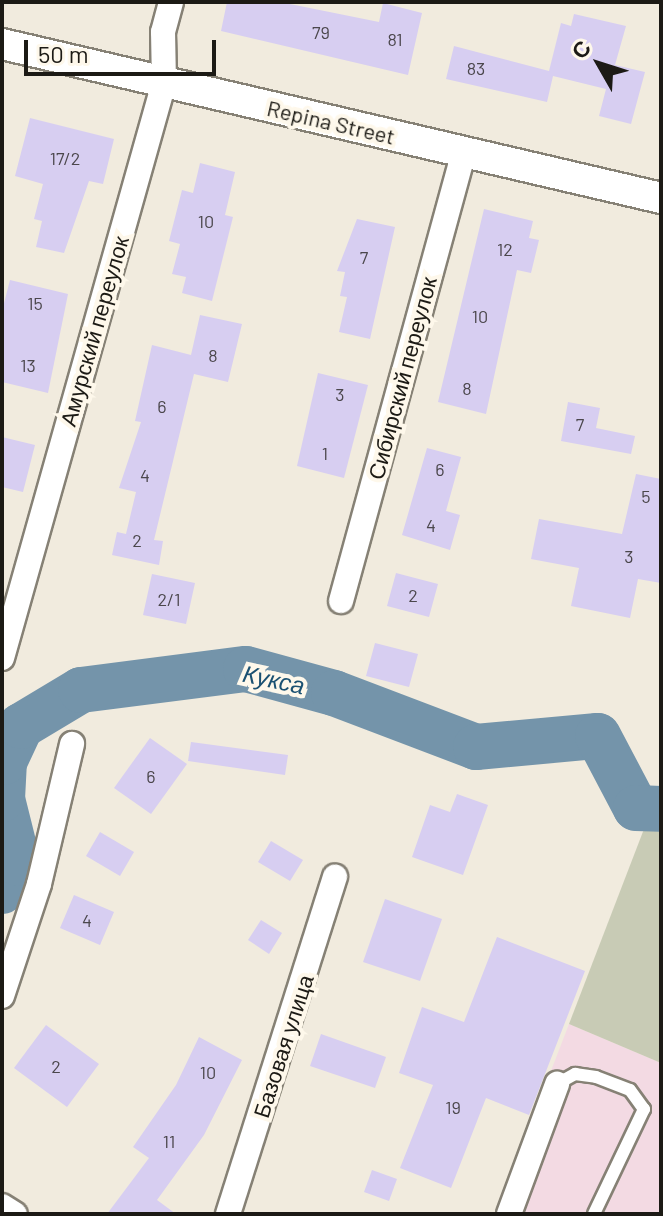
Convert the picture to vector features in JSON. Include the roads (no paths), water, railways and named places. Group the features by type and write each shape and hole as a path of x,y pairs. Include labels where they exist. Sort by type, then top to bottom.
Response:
{"street":[{"name":"Амурский переулок","path":"2,658 164,83 163,32 171,2"},
{"name":"Repina Street","path":"2,44 661,198"},
{"name":"Сибирский переулок","path":"341,601 463,154"},
{"path":"2,996 39,884 72,744"},
{"name":"Базовая улица","path":"228,1214 335,877"},
{"path":"509,1214 557,1084"},
{"path":"2,1206 15,1214"}],"lane":[{"path":"557,1084 575,1074 596,1077 630,1090 644,1109 594,1214"}],"waterway":[{"name":"Кукса","path":"2,891 18,863 2,799 4,762 21,726 81,690 246,669 334,693 476,747 598,736 636,808 661,809"}]}
